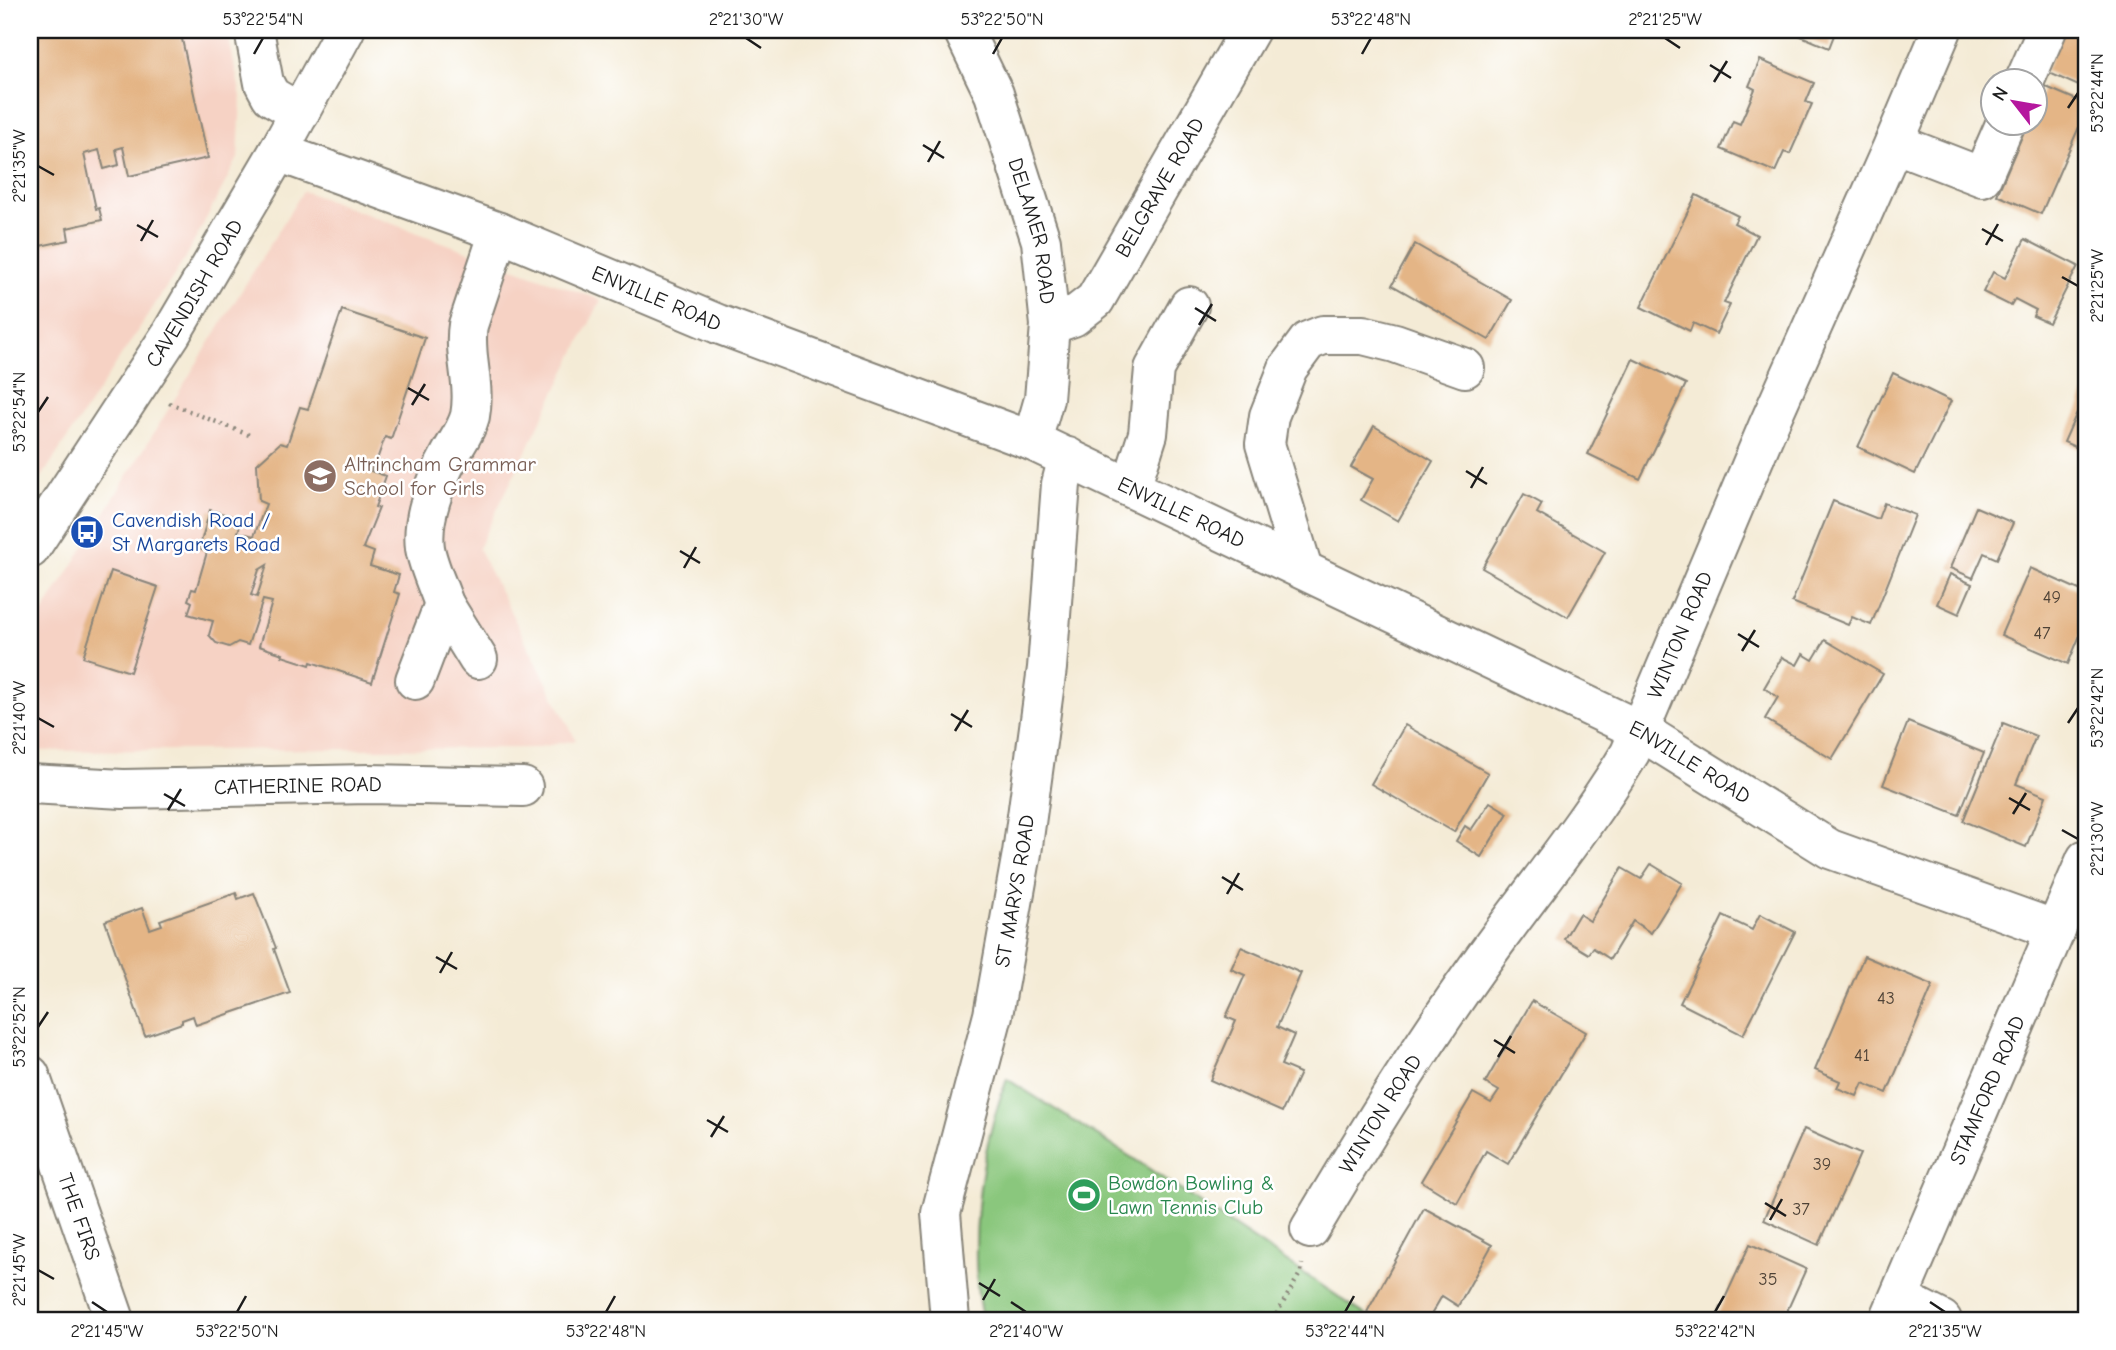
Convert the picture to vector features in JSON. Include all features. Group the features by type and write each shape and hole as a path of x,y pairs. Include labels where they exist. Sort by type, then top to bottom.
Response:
{"street":[{"path":"254,30 264,83 271,96 300,113"},
{"name":"CAVENDISH ROAD","path":"30,549 171,334 278,152 345,30"},
{"name":"DELAMER ROAD","path":"963,30 993,94 1041,241 1050,325 1044,399 1032,441"},
{"name":"BELGRAVE ROAD","path":"1050,325 1073,317 1095,300 1250,30"},
{"name":"WINTON ROAD","path":"1310,1229 1380,1111 1475,971 1604,796 1630,753 1768,426 1942,30"},
{"path":"2031,66 2047,30"},
{"path":"1894,143 1982,177 2000,136"},
{"name":"ENVILLE ROAD","path":"278,152 499,232 719,324 1032,441 1639,730 1830,849 2056,930"},
{"path":"478,659 444,604 426,551 425,527 445,466 467,426 472,382 468,325 499,232"},
{"path":"1131,487 1148,435 1154,369 1189,306"},
{"path":"1303,569 1265,444 1269,416 1287,368 1308,341 1323,335 1363,335 1395,343 1465,368"},
{"name":"ST MARYS ROAD","path":"950,1320 941,1213 993,1015 1022,853 1046,668 1061,484 1068,457"},
{"path":"415,680 444,604"},
{"name":"CATHERINE ROAD","path":"30,784 123,789 369,784 523,787"},
{"name":"STAMFORD ROAD","path":"1894,1309 2086,859"},
{"name":"THE FIRS","path":"30,1077 115,1320"},
{"path":"1894,1309 1942,1320"}],"path":[{"path":"139,382 171,404 249,435"},
{"path":"1273,1320 1301,1272 1310,1229"}],"shaded area":[{"path":"30,30 227,30 241,97 238,158 186,257 30,495"},
{"name":"Altrincham Grammar School for Girls","path":"303,191 601,300 478,548 576,740 534,748 30,751 30,634"}],"green space":[{"name":"Bowdon Bowling & Lawn Tennis Club","path":"1007,1079 1142,1164 1373,1320 983,1320 978,1298 977,1214 987,1145"}],"building":[{"path":"30,30 180,30 208,158 129,176 123,147 116,149 119,165 104,169 99,150 84,154 96,209 99,208 102,220 67,228 69,240 30,248 30,117 34,116 30,92"},
{"path":"1787,30 1836,30 1829,48"},
{"path":"2063,30 2086,30 2086,82 2083,88 2050,73 2050,66 2047,66"},
{"path":"1760,60 1814,83 1806,102 1812,104 1790,154 1784,152 1775,172 1721,149 1733,121 1740,124 1755,89 1749,86"},
{"path":"2050,89 2086,104 2086,111 2041,214 1997,195 2022,136 2050,136"},
{"path":"1696,195 1738,216 1734,223 1757,235 1724,303 1730,305 1716,334 1693,323 1690,331 1641,307"},
{"path":"2025,239 2078,266 2049,323 2033,316 2036,310 2015,299 2011,306 1983,292 1993,272 2005,278"},
{"path":"1415,244 1512,300 1489,340 1392,285"},
{"path":"342,310 425,338 391,439 385,437 371,471 386,476 375,507 379,508 363,548 374,552 370,566 399,575 394,592 400,594 372,682 311,662 310,665 259,646 272,602 263,600 248,645 238,642 229,647 216,643 209,635 213,621 188,614 192,602 188,600 192,589 196,590 207,552 199,549 210,510 242,519 238,532 254,536 266,504 259,501 257,464 280,443 287,445 300,407 308,409","holes":["267,565 257,597 251,595 259,570"]},
{"path":"1633,359 1686,384 1640,479 1588,454"},
{"path":"1893,373 1951,401 1915,474 1858,447"},
{"path":"2086,392 2086,452 2064,442"},
{"path":"1374,426 1433,461 1398,521 1361,500 1373,479 1351,467"},
{"path":"1524,494 1542,504 1537,513 1605,552 1568,617 1482,568"},
{"path":"1833,501 1878,519 1884,503 1915,515 1871,625 1852,617 1848,625 1792,602"},
{"path":"1976,507 2013,523 1997,559 1984,553 1973,578 1950,568"},
{"path":"2030,568 2086,593 2086,621 2068,664 2001,635"},
{"path":"111,571 158,587 130,672 83,657"},
{"path":"1950,574 1972,584 1959,614 1937,604"},
{"path":"1825,640 1883,674 1832,759 1765,719 1778,697 1764,688 1782,657 1797,665 1803,654 1813,660"},
{"path":"1908,722 1984,753 1959,815 1883,785"},
{"path":"2003,723 2036,736 2016,784 2046,796 2026,847 1963,821"},
{"path":"1405,725 1488,773 1454,832 1371,784"},
{"path":"1490,802 1508,813 1481,857 1456,841 1465,826 1471,830"},
{"path":"1651,864 1682,883 1651,933 1633,921 1610,959 1593,948 1589,954 1564,939 1579,914 1590,921 1622,868 1641,879"},
{"path":"236,893 238,899 254,893 290,993 196,1025 193,1016 182,1020 182,1023 145,1036 105,921 142,908 150,929 162,925 160,920"},
{"path":"1760,914 1795,932 1743,1035 1680,1003 1723,916 1752,930"},
{"path":"1241,947 1301,973 1277,1027 1294,1035 1281,1065 1300,1073 1282,1112 1210,1080 1236,1021 1226,1017 1245,975 1231,969"},
{"path":"1864,956 1933,985 1887,1093 1863,1083 1857,1096 1837,1088 1840,1081 1815,1070"},
{"path":"1532,1001 1586,1032 1508,1164 1486,1151 1457,1203 1421,1181 1473,1093 1491,1103 1499,1091 1485,1083"},
{"path":"1804,1129 1860,1154 1819,1245 1764,1220"},
{"path":"1424,1208 1492,1245 1458,1306 1442,1296 1428,1320 1382,1320 1367,1312"},
{"path":"1750,1244 1806,1269 1783,1320 1715,1320"}],"place":[{"name":"Altrincham Grammar School for Girls","path":"320,476"},
{"name":"Cavendish Road / St Margarets Road","path":"87,532"},
{"name":"Bowdon Bowling & Lawn Tennis Club","path":"1084,1195"}]}
